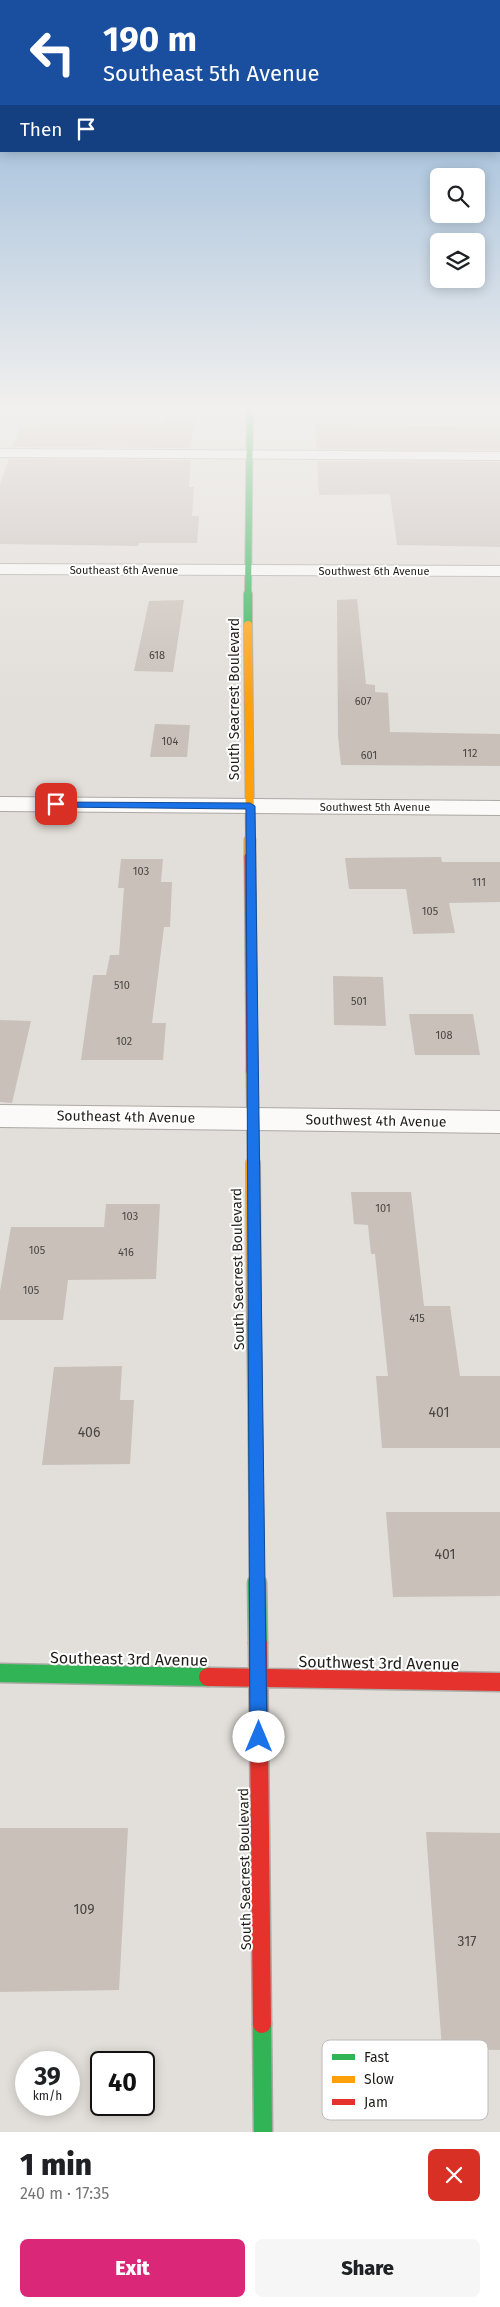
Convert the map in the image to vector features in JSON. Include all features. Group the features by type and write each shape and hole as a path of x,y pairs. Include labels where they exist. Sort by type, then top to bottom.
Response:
{"street":[{"name":"South Seacrest Boulevard","path":"250,504 248,570 252,1119 263,2132"},
{"name":"Southeast 6th Avenue","path":"0,569 248,570"},
{"name":"Southwest 6th Avenue","path":"248,570 500,571"},
{"name":"Southwest 5th Avenue","path":"0,804 500,808"},
{"name":"Southeast 4th Avenue","path":"0,1116 252,1119"},
{"name":"Southwest 4th Avenue","path":"252,1119 500,1122"},
{"name":"Southeast 3rd Avenue","path":"0,1673 258,1677"},
{"name":"Southwest 3rd Avenue","path":"258,1677 500,1682"}],"building":[{"path":"0,504 193,504 192,516 199,516 197,543 139,543 138,546 0,544"},
{"path":"391,504 500,504 500,547 397,545"},
{"path":"357,599 366,684 375,685 375,692 388,693 390,732 500,734 500,766 341,765 338,736 337,600"},
{"path":"184,600 173,672 134,671 149,601"},
{"path":"155,724 190,725 187,757 150,757"},
{"path":"441,857 442,862 500,862 500,902 449,903 455,933 413,934 406,889 349,889 345,858"},
{"path":"121,859 163,859 161,882 172,882 170,927 164,927 152,1023 166,1023 163,1060 81,1060 93,975 106,975 110,955 119,955 124,888 118,888"},
{"path":"333,976 383,977 386,1026 334,1025"},
{"path":"409,1014 473,1014 480,1055 415,1055"},
{"path":"0,1020 31,1021 12,1103 0,1102"},
{"path":"351,1192 411,1192 424,1306 450,1306 460,1376 500,1376 500,1448 382,1448 376,1376 388,1376 375,1254 371,1254 368,1225 354,1224"},
{"path":"106,1204 160,1204 156,1279 68,1280 63,1320 0,1320 0,1291 11,1227 104,1227"},
{"path":"122,1366 120,1400 134,1400 130,1464 42,1465 54,1367"},
{"path":"386,1512 500,1512 500,1596 393,1597"},
{"path":"0,1828 128,1828 119,1990 0,1992"},
{"path":"426,1832 500,1833 500,2050 488,2050 488,2040 441,2040"}],"traffic: fast":[{"path":"248,625 249,504"},
{"path":"254,1318 258,1643"},
{"path":"0,1673 208,1677"},
{"path":"262,2024 263,2132"}],"traffic: slow":[{"path":"248,625 250,857"},
{"path":"252,1071 254,1318"}],"traffic: jam":[{"path":"250,857 252,1071"},
{"path":"258,1643 262,2024"},
{"path":"208,1677 500,1682"}],"route":[{"path":"56,804 250,806 259,1737"}]}
